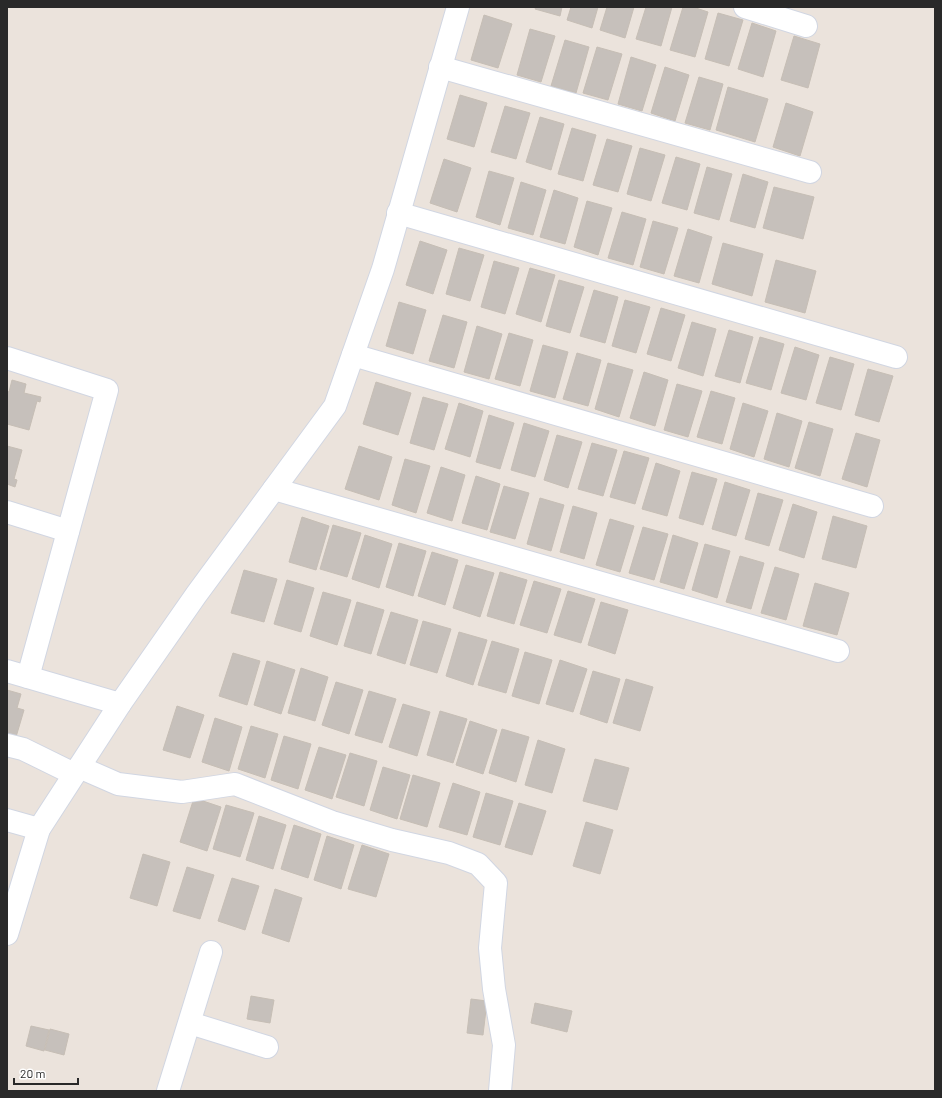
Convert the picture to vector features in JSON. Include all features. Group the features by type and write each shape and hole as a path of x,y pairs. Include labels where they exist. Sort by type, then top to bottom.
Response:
{"street":[{"path":"7,934 39,829 120,704 335,406 383,269 458,7"},
{"path":"745,7 806,26"},
{"path":"440,67 810,172"},
{"path":"398,214 896,357"},
{"path":"353,355 872,506"},
{"path":"7,358 107,390 28,677"},
{"path":"274,489 838,651"},
{"path":"7,512 68,531"},
{"path":"7,671 120,704"},
{"path":"7,745 22,749 77,771 118,784 182,792 235,784 332,822 392,840 449,853 478,864 496,883 490,948 494,989 504,1045 500,1091"},
{"path":"7,820 39,829"},
{"path":"168,1091 211,952"},
{"path":"190,1023 267,1047"}],"building":[{"path":"536,7 562,7 560,16 535,9"},
{"path":"571,7 598,7 592,28 567,20"},
{"path":"607,7 634,7 625,38 600,30"},
{"path":"646,7 672,7 661,46 636,39"},
{"path":"683,7 693,7 708,12 695,57 670,50"},
{"path":"718,13 743,20 729,66 705,59"},
{"path":"484,15 512,24 498,68 471,60"},
{"path":"752,23 776,31 763,77 738,69"},
{"path":"530,29 555,36 541,82 517,75"},
{"path":"794,36 820,44 808,88 781,80"},
{"path":"565,40 589,47 576,93 551,86"},
{"path":"597,47 622,54 608,100 583,93"},
{"path":"631,57 656,65 642,111 618,104"},
{"path":"665,67 689,75 675,121 651,113"},
{"path":"699,77 723,84 710,130 685,123"},
{"path":"728,87 768,99 755,142 716,130"},
{"path":"460,95 487,103 474,147 447,139"},
{"path":"786,103 813,112 800,156 773,147"},
{"path":"505,106 530,113 516,159 491,152"},
{"path":"540,117 564,124 551,170 526,162"},
{"path":"572,128 596,135 583,181 558,174"},
{"path":"607,139 632,146 618,192 593,185"},
{"path":"640,148 665,155 651,201 627,194"},
{"path":"676,157 700,164 687,210 662,203"},
{"path":"444,159 471,168 457,212 430,203"},
{"path":"707,167 732,174 719,220 694,213"},
{"path":"489,171 514,178 500,225 476,217"},
{"path":"743,174 768,182 755,228 730,221"},
{"path":"521,182 546,190 533,235 508,228"},
{"path":"774,187 814,197 803,239 763,228"},
{"path":"554,190 578,198 565,244 540,237"},
{"path":"587,201 612,208 598,255 574,247"},
{"path":"622,212 646,219 633,265 608,258"},
{"path":"653,221 678,228 664,274 640,267"},
{"path":"688,229 712,237 699,283 674,276"},
{"path":"420,241 447,250 433,294 406,285"},
{"path":"723,243 763,254 752,296 712,284"},
{"path":"459,248 484,255 470,301 446,294"},
{"path":"776,260 816,271 805,313 765,302"},
{"path":"494,261 519,268 505,314 481,307"},
{"path":"530,268 555,275 541,322 516,314"},
{"path":"559,280 584,287 570,333 546,326"},
{"path":"594,290 618,297 605,343 580,336"},
{"path":"625,300 650,307 636,353 612,346"},
{"path":"399,302 426,310 413,354 386,346"},
{"path":"661,308 685,315 671,361 647,354"},
{"path":"443,315 467,322 454,368 429,361"},
{"path":"692,322 716,329 703,376 678,368"},
{"path":"477,326 502,334 489,379 464,372"},
{"path":"729,330 753,337 740,383 715,376"},
{"path":"509,333 533,340 520,386 495,379"},
{"path":"760,337 784,344 771,390 746,383"},
{"path":"543,345 568,352 555,398 530,391"},
{"path":"795,347 819,355 806,400 781,393"},
{"path":"577,353 601,360 588,406 563,399"},
{"path":"830,357 854,364 841,410 816,403"},
{"path":"608,363 633,370 619,417 595,409"},
{"path":"868,369 893,376 879,422 855,415"},
{"path":"644,372 668,380 655,426 630,418"},
{"path":"12,380 26,384 24,393 41,397 40,402 37,401 29,430 7,424 7,391 9,392"},
{"path":"376,382 411,393 398,435 363,424"},
{"path":"677,384 702,391 688,437 664,430"},
{"path":"711,391 735,398 722,444 697,437"},
{"path":"423,397 448,404 434,450 410,443"},
{"path":"459,403 483,411 470,457 445,449"},
{"path":"743,403 768,411 754,457 730,449"},
{"path":"777,413 802,421 789,467 764,459"},
{"path":"489,415 514,423 500,469 476,462"},
{"path":"809,422 833,429 820,476 795,468"},
{"path":"524,423 549,431 535,477 511,470"},
{"path":"856,433 880,440 867,487 842,479"},
{"path":"557,435 582,442 568,488 544,480"},
{"path":"592,443 617,450 603,496 578,489"},
{"path":"7,446 22,450 14,479 17,480 15,487 7,484"},
{"path":"359,446 392,457 379,500 345,489"},
{"path":"624,451 649,458 635,504 610,497"},
{"path":"405,459 430,466 416,513 392,505"},
{"path":"656,463 680,471 667,516 642,509"},
{"path":"441,467 465,475 452,521 427,513"},
{"path":"692,472 717,479 703,525 679,518"},
{"path":"476,476 500,484 487,530 462,523"},
{"path":"725,482 750,490 736,536 712,529"},
{"path":"504,486 529,493 515,539 490,532"},
{"path":"758,493 783,500 769,546 745,539"},
{"path":"540,498 564,505 551,551 527,544"},
{"path":"793,504 817,512 804,558 779,550"},
{"path":"573,506 597,513 584,559 560,552"},
{"path":"833,516 867,526 856,568 822,559"},
{"path":"302,517 329,526 316,570 289,562"},
{"path":"610,519 634,526 620,572 596,565"},
{"path":"333,525 361,533 347,577 320,569"},
{"path":"643,527 668,534 654,580 629,573"},
{"path":"365,535 392,544 379,588 352,579"},
{"path":"673,535 698,543 684,589 660,582"},
{"path":"399,543 426,551 413,596 386,587"},
{"path":"705,544 730,551 717,598 692,590"},
{"path":"432,552 458,560 445,605 418,596"},
{"path":"740,556 764,563 751,609 726,602"},
{"path":"466,565 494,573 480,617 453,608"},
{"path":"775,567 799,574 786,620 761,613"},
{"path":"244,570 277,579 264,622 231,613"},
{"path":"500,572 527,580 514,624 487,616"},
{"path":"287,580 314,588 301,632 274,624"},
{"path":"534,581 561,589 547,633 520,625"},
{"path":"815,583 849,593 837,635 803,626"},
{"path":"568,591 595,599 581,643 554,635"},
{"path":"323,592 351,600 337,645 310,636"},
{"path":"357,602 384,610 371,654 344,646"},
{"path":"601,602 628,610 615,654 588,645"},
{"path":"391,612 418,620 405,664 377,655"},
{"path":"423,621 451,629 437,673 410,665"},
{"path":"459,632 487,640 473,685 446,676"},
{"path":"492,641 519,649 506,693 478,685"},
{"path":"525,652 552,660 539,704 512,696"},
{"path":"233,653 260,661 247,705 219,696"},
{"path":"560,660 587,669 573,712 546,704"},
{"path":"267,661 295,670 281,714 254,705"},
{"path":"301,668 328,677 315,721 288,713"},
{"path":"593,671 620,679 607,723 580,714"},
{"path":"626,679 653,687 640,731 613,723"},
{"path":"336,682 363,690 349,734 322,725"},
{"path":"7,690 21,694 17,708 24,710 16,737 7,735"},
{"path":"369,691 396,699 382,743 355,735"},
{"path":"403,704 430,712 417,756 389,747"},
{"path":"177,706 204,715 190,758 163,750"},
{"path":"440,711 467,719 453,763 427,755"},
{"path":"215,718 242,727 229,771 202,762"},
{"path":"470,721 497,730 483,774 456,765"},
{"path":"251,726 278,734 265,778 238,769"},
{"path":"502,729 529,737 516,782 489,773"},
{"path":"284,736 311,744 298,789 271,780"},
{"path":"538,740 565,749 552,793 525,785"},
{"path":"319,747 346,755 332,799 305,790"},
{"path":"350,753 377,761 364,806 336,797"},
{"path":"595,759 629,768 617,810 583,801"},
{"path":"383,767 410,775 397,819 370,810"},
{"path":"413,775 440,783 427,827 400,819"},
{"path":"453,783 480,792 467,835 439,827"},
{"path":"486,793 513,801 500,845 473,837"},
{"path":"194,798 221,807 207,851 180,842"},
{"path":"519,803 546,811 532,855 505,847"},
{"path":"226,805 254,813 240,857 213,849"},
{"path":"259,816 286,825 273,869 246,860"},
{"path":"586,822 613,830 600,874 573,866"},
{"path":"294,825 321,834 308,878 281,869"},
{"path":"327,836 354,845 341,889 314,880"},
{"path":"362,845 389,854 376,897 348,889"},
{"path":"143,854 170,862 157,906 130,898"},
{"path":"187,867 214,875 200,919 173,911"},
{"path":"232,878 259,886 245,930 218,921"},
{"path":"275,889 302,898 289,942 262,933"},
{"path":"251,996 274,1000 270,1023 247,1019"},
{"path":"471,999 487,1001 483,1035 467,1033"},
{"path":"535,1003 572,1011 567,1032 531,1023"},
{"path":"31,1026 49,1030 44,1051 26,1046"},
{"path":"50,1029 69,1034 64,1055 45,1050"}]}
